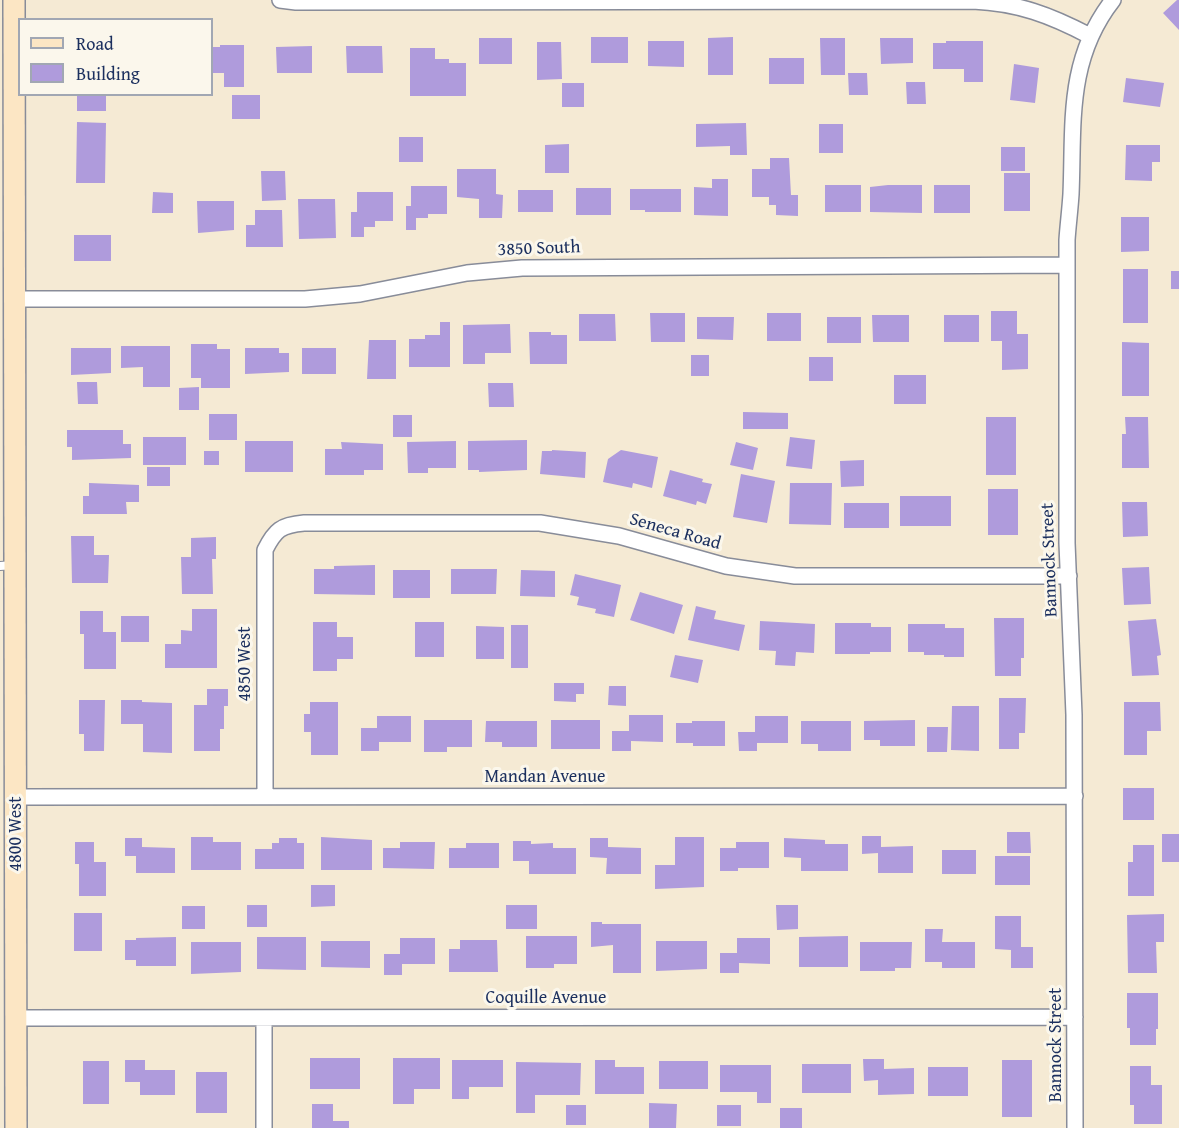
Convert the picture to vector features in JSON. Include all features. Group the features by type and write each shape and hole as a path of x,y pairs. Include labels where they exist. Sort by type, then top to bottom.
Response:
{"main road":[{"name":"4800 West","path":"14,0 7,238 14,299 8,566 16,796 16,1128"}],"street":[{"path":"280,0 296,2 973,1 1012,4 1031,9 1090,36"},
{"name":"Bannock Street","path":"1075,1128 1074,693 1069,576 1067,265 1071,195 1071,133 1081,60 1090,36 1113,0"},
{"name":"3850 South","path":"14,299 305,299 360,294 467,273 522,268 1067,265"},
{"name":"Seneca Road","path":"273,534 288,526 304,523 540,523 619,536 704,561 771,574 818,577 1069,576"},
{"name":"4850 West","path":"265,796 264,576 265,550 273,534"},
{"name":"Mandan Avenue","path":"16,796 1074,796"},
{"name":"Coquille Avenue","path":"16,1018 1075,1017"},
{"path":"264,1018 264,1128"}],"building":[{"path":"1179,0 1179,30 1163,13"},
{"path":"591,37 628,37 628,63 591,63"},
{"path":"733,37 733,75 708,75 708,38"},
{"path":"479,38 512,38 512,64 479,64"},
{"path":"820,38 845,38 845,75 821,75"},
{"path":"880,38 913,38 913,63 881,64"},
{"path":"648,41 684,41 684,67 648,66"},
{"path":"946,41 983,41 983,82 964,82 964,69 933,69 933,43 946,43"},
{"path":"537,42 561,42 562,79 537,80"},
{"path":"220,45 244,45 244,87 224,87 224,73 213,73 213,47 220,47"},
{"path":"312,46 312,73 277,73 276,47"},
{"path":"346,46 382,46 383,73 347,73"},
{"path":"410,48 435,48 435,59 449,59 449,63 466,63 466,96 410,96"},
{"path":"769,58 804,58 804,84 769,84"},
{"path":"1014,64 1039,68 1035,103 1010,100"},
{"path":"848,73 867,73 868,95 849,95"},
{"path":"1126,78 1164,83 1160,107 1123,102"},
{"path":"906,82 925,82 926,104 907,104"},
{"path":"562,83 584,83 584,107 562,107"},
{"path":"232,95 260,95 260,119 232,119"},
{"path":"77,96 106,96 106,111 77,111"},
{"path":"77,122 106,123 105,183 76,183"},
{"path":"746,123 747,155 730,155 730,146 696,147 696,124"},
{"path":"819,124 843,124 843,153 819,153"},
{"path":"399,137 423,137 423,162 399,162"},
{"path":"569,144 569,173 545,173 545,145"},
{"path":"1126,145 1160,145 1160,162 1152,162 1152,181 1125,180"},
{"path":"1001,147 1025,147 1025,171 1001,171"},
{"path":"770,158 789,158 791,195 798,195 798,216 776,215 776,205 769,205 769,197 752,197 752,169 770,169"},
{"path":"457,169 496,169 496,194 503,195 502,218 479,218 479,199 457,197"},
{"path":"261,171 285,171 286,200 262,201"},
{"path":"1004,173 1030,173 1030,211 1004,211"},
{"path":"712,179 728,179 728,216 694,215 694,187 712,188"},
{"path":"825,185 861,185 861,212 825,212"},
{"path":"922,185 922,213 870,212 870,187"},
{"path":"934,185 970,185 970,213 934,213"},
{"path":"411,186 447,186 447,214 428,214 428,218 416,218 416,230 406,230 406,206 411,206"},
{"path":"576,188 611,188 611,215 576,215"},
{"path":"630,189 681,189 681,212 630,210"},
{"path":"518,190 553,190 553,212 518,212"},
{"path":"153,192 173,193 173,213 152,213"},
{"path":"357,192 393,192 393,221 375,221 375,227 364,227 364,237 351,237 351,212 357,212"},
{"path":"298,199 335,199 336,238 299,239"},
{"path":"197,201 234,201 234,230 198,233"},
{"path":"255,210 282,210 283,247 246,247 246,225 255,225"},
{"path":"1121,217 1149,217 1149,251 1121,252"},
{"path":"74,235 111,235 111,261 74,261"},
{"path":"1123,269 1148,269 1148,323 1123,323"},
{"path":"1171,271 1179,271 1179,289 1171,289"},
{"path":"991,311 1017,311 1017,334 1028,334 1028,369 1002,370 1002,341 991,341"},
{"path":"650,313 685,313 685,342 651,342"},
{"path":"767,313 801,313 801,341 767,341"},
{"path":"579,314 615,314 616,341 579,341"},
{"path":"872,315 909,315 909,342 873,342"},
{"path":"944,315 979,315 979,342 944,342"},
{"path":"697,317 734,317 733,340 697,339"},
{"path":"827,317 861,317 861,343 827,343"},
{"path":"440,322 450,322 450,367 409,367 409,339 425,339 425,335 440,335"},
{"path":"510,324 511,353 485,353 485,364 463,364 463,325"},
{"path":"529,332 567,335 567,364 530,364"},
{"path":"369,340 396,340 396,379 367,379"},
{"path":"1122,342 1149,343 1149,396 1122,396"},
{"path":"191,344 217,344 217,349 230,349 230,388 201,388 201,378 191,378"},
{"path":"121,346 170,346 170,387 143,387 143,367 121,368"},
{"path":"71,348 111,348 111,373 71,375"},
{"path":"245,348 279,348 279,353 289,353 289,372 245,374"},
{"path":"302,348 336,348 336,374 302,374"},
{"path":"691,355 709,355 709,376 691,376"},
{"path":"809,357 833,357 833,381 809,381"},
{"path":"894,375 926,375 926,404 894,404"},
{"path":"77,382 97,382 98,404 78,404"},
{"path":"488,383 513,383 514,407 489,407"},
{"path":"199,387 199,410 179,410 179,388"},
{"path":"743,412 788,413 788,429 743,429"},
{"path":"209,414 237,414 237,440 209,440"},
{"path":"393,415 412,415 412,437 393,437"},
{"path":"986,417 1016,417 1016,475 986,475"},
{"path":"1125,417 1148,417 1149,468 1122,468 1122,434 1126,434"},
{"path":"67,430 123,430 123,444 131,444 131,458 72,460 72,447 67,447"},
{"path":"143,437 186,437 186,465 143,465"},
{"path":"790,437 815,440 812,469 786,466"},
{"path":"527,440 527,470 479,472 479,470 468,470 468,441"},
{"path":"245,441 293,441 293,472 245,472"},
{"path":"456,441 456,468 428,468 428,473 408,473 407,442"},
{"path":"341,442 383,444 383,470 364,470 364,475 325,475 325,449 342,449"},
{"path":"736,442 758,448 753,470 730,465"},
{"path":"621,450 658,457 652,488 633,483 632,488 603,482 608,459"},
{"path":"204,451 219,451 219,465 204,465"},
{"path":"542,451 586,452 585,478 540,474"},
{"path":"864,460 864,486 841,487 840,461"},
{"path":"147,467 170,467 170,486 147,486"},
{"path":"670,470 703,479 702,482 712,484 706,504 697,501 696,505 663,496"},
{"path":"741,474 775,481 767,523 733,517"},
{"path":"89,483 139,485 139,502 126,502 127,514 83,514 83,496 89,496"},
{"path":"790,483 832,483 831,525 789,524"},
{"path":"988,489 1018,489 1018,535 988,535"},
{"path":"900,496 951,496 951,526 900,526"},
{"path":"1122,502 1147,502 1148,536 1123,537"},
{"path":"844,503 889,503 889,528 844,528"},
{"path":"71,536 94,536 94,555 109,555 108,583 72,583"},
{"path":"216,537 216,559 212,559 213,594 182,594 181,557 191,557 191,538"},
{"path":"375,565 375,595 314,594 314,569"},
{"path":"1149,567 1151,604 1124,605 1122,568"},
{"path":"451,569 497,569 496,594 451,594"},
{"path":"393,570 430,570 430,598 393,598"},
{"path":"521,570 555,571 555,597 520,596"},
{"path":"575,574 621,585 614,617 595,613 596,609 577,605 579,597 570,595"},
{"path":"640,592 683,605 674,634 630,620"},
{"path":"696,606 716,611 714,619 745,625 739,651 688,640"},
{"path":"192,609 217,609 217,668 165,668 165,644 181,644 181,630 192,631"},
{"path":"80,611 103,611 103,632 116,632 116,669 84,669 84,634 80,634"},
{"path":"121,616 149,616 149,642 121,642"},
{"path":"994,618 1024,618 1024,658 1021,658 1021,676 995,676"},
{"path":"1156,619 1161,655 1157,656 1159,675 1132,676 1128,621"},
{"path":"760,621 815,624 814,653 796,652 795,666 775,665 776,651 759,650"},
{"path":"313,622 337,622 337,637 353,637 353,659 337,659 337,671 313,671"},
{"path":"415,622 444,622 444,657 415,657"},
{"path":"835,623 871,623 871,627 891,627 891,652 835,654"},
{"path":"908,624 945,624 945,628 964,628 964,657 908,652"},
{"path":"511,625 528,625 528,668 511,668"},
{"path":"476,626 504,627 504,659 476,659"},
{"path":"675,655 703,660 698,683 670,677"},
{"path":"554,683 584,683 584,694 576,694 576,702 554,701"},
{"path":"609,686 626,686 626,706 608,705"},
{"path":"207,689 228,689 228,706 224,706 224,729 220,729 220,751 194,751 194,705 207,705"},
{"path":"999,698 1026,698 1025,733 1019,733 1019,749 999,749"},
{"path":"79,700 105,700 104,751 84,751 84,734 79,734"},
{"path":"121,700 172,703 172,753 143,752 143,724 121,724"},
{"path":"310,702 338,702 338,755 311,755 311,732 304,732 304,714 310,714"},
{"path":"1124,702 1160,702 1161,731 1147,731 1147,755 1124,755"},
{"path":"952,706 979,706 979,751 951,750"},
{"path":"629,715 663,715 663,742 631,741 631,751 612,751 612,731 629,731"},
{"path":"377,716 411,716 411,742 379,742 379,751 361,751 361,728 377,728"},
{"path":"755,716 788,716 788,743 757,743 757,751 739,751 738,732 755,732"},
{"path":"424,720 472,720 472,747 447,747 447,752 424,752"},
{"path":"551,720 600,720 600,749 551,749"},
{"path":"915,720 915,746 880,746 880,740 864,740 864,721"},
{"path":"486,721 537,721 537,747 502,747 502,742 485,742"},
{"path":"692,721 725,721 725,746 693,746 693,743 676,743 676,723 692,723"},
{"path":"801,721 851,721 851,751 818,751 818,744 801,744"},
{"path":"927,727 948,727 947,752 927,752"},
{"path":"1123,788 1154,788 1154,820 1123,820"},
{"path":"1007,832 1030,832 1031,853 1007,853"},
{"path":"1162,834 1179,834 1179,862 1162,862"},
{"path":"862,836 881,836 881,847 913,846 913,873 878,873 878,853 862,854"},
{"path":"191,837 213,837 213,842 241,842 241,870 191,870"},
{"path":"321,837 372,840 372,870 321,870"},
{"path":"675,837 704,837 704,887 655,889 655,865 675,865"},
{"path":"125,838 142,838 142,847 175,848 175,873 136,873 136,856 125,856"},
{"path":"279,838 297,838 297,843 304,843 304,869 255,869 255,849 272,849 272,843 279,843"},
{"path":"590,838 608,838 608,847 641,848 641,874 606,874 607,858 590,857"},
{"path":"784,838 825,840 825,844 848,844 848,871 801,871 801,858 784,857"},
{"path":"513,841 531,841 531,844 553,843 553,848 576,848 576,874 529,874 529,861 513,861"},
{"path":"75,842 94,842 94,862 106,862 106,896 79,896 79,864 75,864"},
{"path":"400,842 435,842 434,869 383,868 383,848 400,848"},
{"path":"736,842 769,842 769,868 738,868 738,871 720,871 720,848 736,848"},
{"path":"466,843 499,843 499,868 449,868 449,848 466,848"},
{"path":"1133,845 1154,845 1154,896 1128,896 1128,862 1133,862"},
{"path":"942,850 976,850 976,874 942,874"},
{"path":"995,856 1030,856 1030,885 995,885"},
{"path":"311,885 335,885 335,906 311,907"},
{"path":"247,905 267,905 267,927 247,927"},
{"path":"506,905 537,905 537,929 506,929"},
{"path":"776,905 798,905 798,929 777,930"},
{"path":"182,906 205,906 205,929 182,929"},
{"path":"74,913 102,913 102,951 74,951"},
{"path":"1164,914 1164,942 1156,942 1157,973 1128,973 1127,915"},
{"path":"995,916 1021,916 1021,947 1033,947 1033,968 1011,968 1011,950 995,949"},
{"path":"591,922 641,924 641,973 613,973 613,945 591,947"},
{"path":"925,929 943,929 942,942 975,942 975,968 942,968 942,962 925,962"},
{"path":"526,936 577,936 577,964 554,964 554,968 526,968"},
{"path":"848,936 848,967 799,967 799,937"},
{"path":"176,937 176,966 136,966 136,960 125,960 125,940"},
{"path":"257,937 306,937 306,970 257,969"},
{"path":"400,938 435,938 435,964 402,964 402,975 384,975 384,954 400,954"},
{"path":"737,938 770,938 770,964 739,963 739,973 720,973 720,953 737,953"},
{"path":"460,940 497,940 498,972 449,972 449,949 460,949"},
{"path":"321,941 370,941 370,968 321,967"},
{"path":"656,941 707,941 707,969 656,971"},
{"path":"191,942 241,942 241,972 191,974"},
{"path":"860,942 912,942 911,968 895,968 895,971 860,971"},
{"path":"1127,993 1158,993 1156,1045 1130,1045 1130,1028 1127,1028"},
{"path":"310,1058 360,1058 360,1089 310,1089"},
{"path":"393,1058 440,1058 440,1089 414,1089 414,1104 393,1104"},
{"path":"863,1059 884,1059 884,1069 914,1068 914,1094 878,1095 878,1080 864,1081"},
{"path":"125,1060 145,1060 145,1070 175,1070 175,1095 140,1095 140,1082 125,1082"},
{"path":"452,1060 503,1060 503,1087 469,1087 469,1099 452,1099"},
{"path":"595,1060 615,1060 615,1067 644,1067 644,1094 595,1094"},
{"path":"1002,1060 1032,1060 1032,1117 1002,1117"},
{"path":"83,1061 109,1061 109,1104 83,1104"},
{"path":"659,1061 708,1061 708,1089 659,1089"},
{"path":"516,1062 581,1063 580,1095 535,1095 535,1113 516,1113"},
{"path":"802,1064 851,1064 851,1093 802,1093"},
{"path":"720,1065 771,1065 771,1103 757,1103 757,1092 720,1092"},
{"path":"1130,1066 1151,1066 1151,1085 1162,1085 1162,1124 1134,1124 1134,1105 1130,1105"},
{"path":"928,1067 968,1067 968,1096 928,1096"},
{"path":"196,1072 227,1072 227,1113 196,1113"},
{"path":"649,1103 677,1104 676,1128 649,1128"},
{"path":"312,1104 333,1104 333,1121 349,1121 349,1128 312,1128"},
{"path":"566,1105 586,1105 586,1125 566,1125"},
{"path":"717,1105 741,1105 741,1126 717,1126"},
{"path":"780,1108 802,1108 802,1128 780,1128"}]}
